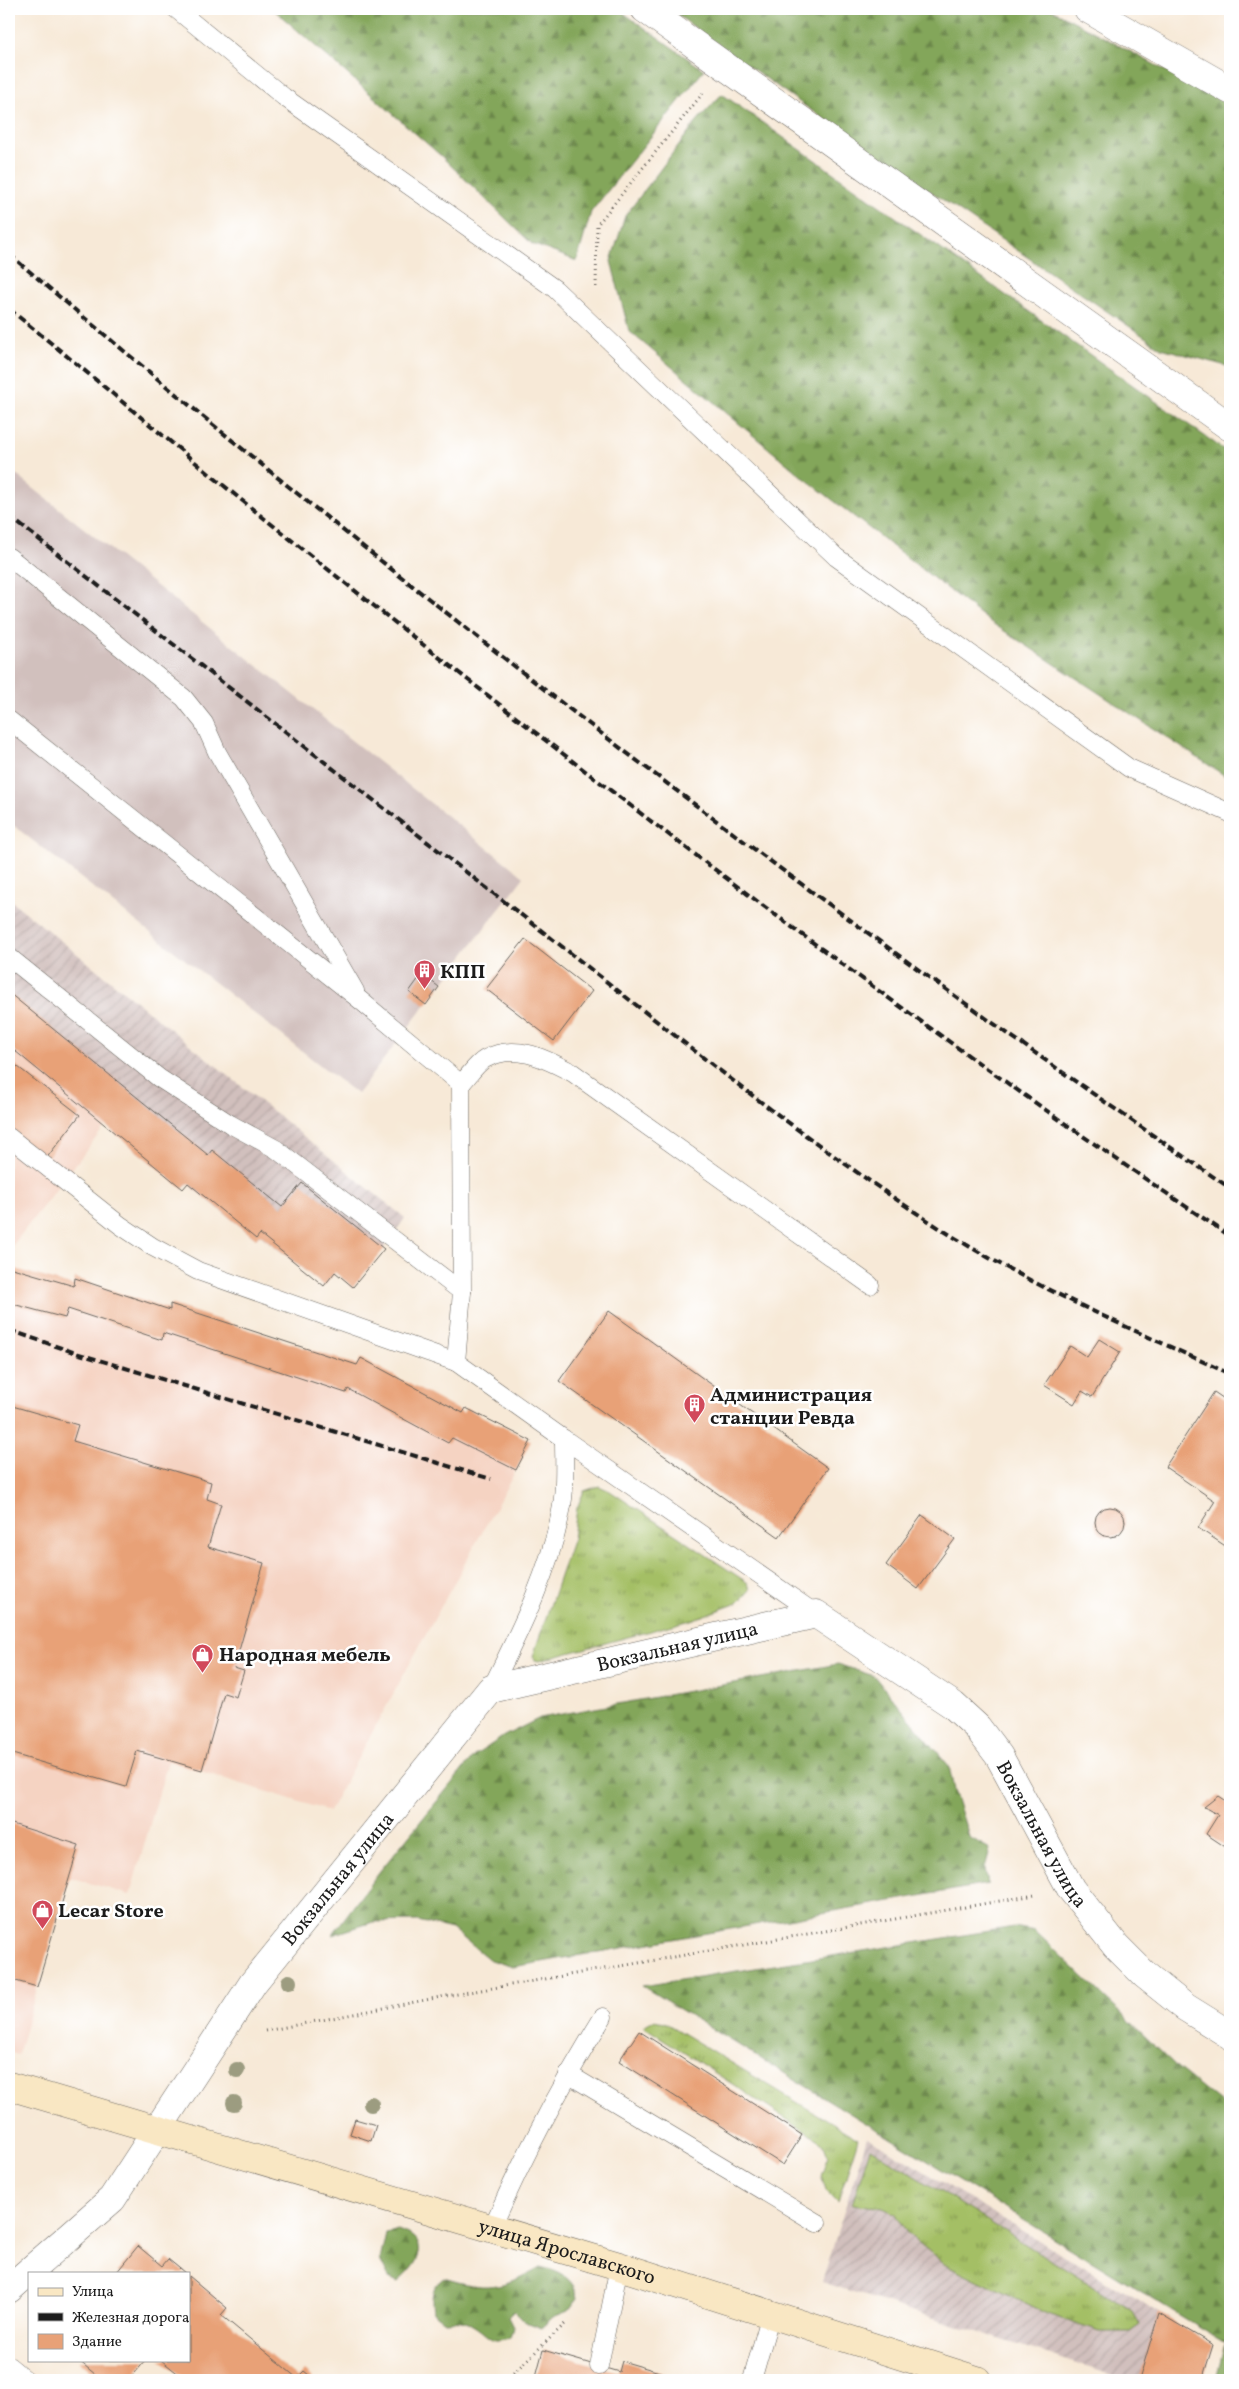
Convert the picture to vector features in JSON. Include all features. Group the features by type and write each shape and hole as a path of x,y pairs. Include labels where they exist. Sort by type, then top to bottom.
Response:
{"street":[{"path":"645,9 1230,427"},
{"path":"1088,9 1230,90"},
{"name":"Вокзальная улица","path":"155,2130 252,1984 491,1689 816,1614 953,1705 977,1727 999,1756 1071,1889 1116,1946 1145,1975 1185,2007 1230,2035"},
{"name":"улица Ярославского","path":"9,2086 619,2266 771,2314 938,2374 977,2380"},
{"path":"28,2272 112,2199 155,2130"},
{"path":"9,2289 28,2272"}],"lane":[{"path":"176,9 284,97 555,289 836,557 1129,768 1230,813"},
{"path":"9,558 184,698 204,722 217,752 360,1000"},
{"path":"9,720 360,1000 461,1084"},
{"path":"9,957 159,1078 230,1124 276,1149 462,1292"},
{"path":"456,1362 462,1292 461,1084 484,1059 508,1052 536,1054 573,1073 870,1285"},
{"path":"9,1137 120,1225 153,1248 198,1271 456,1362 816,1614"},
{"path":"491,1689 524,1620 549,1559 561,1510 564,1439"},
{"path":"492,2228 511,2185 568,2074 603,2017"},
{"path":"568,2074 818,2223"},
{"path":"599,2366 619,2266"},
{"path":"752,2380 771,2314"},
{"path":"9,2366 26,2380"}],"path":[{"path":"596,328 597,225 725,65"},
{"path":"213,2041 446,1996 1071,1889"},
{"path":"506,2380 567,2322"}],"shaded area":[{"path":"9,469 524,877 357,1094 9,822"},
{"path":"9,899 405,1218 353,1287 335,1272 324,1286 260,1235 256,1239 188,1184 183,1189 9,1046"},
{"path":"9,1046 106,1125 9,1250"},
{"path":"9,1303 64,1318 68,1309 161,1340 163,1333 346,1393 348,1389 448,1443 452,1438 516,1470 329,1811 168,1761 130,1895 69,1877 18,2055 9,2052"},
{"path":"867,2137 1213,2345 1202,2380 1127,2380 822,2282"}],"green space":[{"path":"273,9 618,9 704,70 591,212 577,261 532,244 440,155"},
{"path":"669,9 1051,9 1230,105 1230,367 1161,348 802,104"},
{"path":"722,94 1230,454 1230,779 989,621 799,474 629,331 611,261 625,216 696,122"},
{"path":"599,1486 610,1491 748,1583 750,1590 738,1603 691,1620 539,1661 535,1660 533,1656 573,1538 577,1508 584,1491"},
{"path":"838,1664 874,1676 949,1766 954,1790 969,1837 990,1849 985,1868 988,1884 513,1967 490,1960 452,1929 418,1921 373,1922 332,1935 379,1872 474,1756 504,1736 540,1718"},
{"path":"1014,1927 1035,1931 1178,2068 1230,2110 1230,2380 1216,2380 1225,2343 642,1986"},
{"path":"654,2020 664,2022 858,2139 838,2202 826,2190 821,2175 828,2156 823,2143 643,2026"},
{"path":"870,2148 1133,2311 1140,2325 1130,2332 1100,2332 1047,2314 943,2263 907,2233 896,2214 883,2208 852,2204"},
{"path":"398,2230 413,2237 418,2243 419,2255 412,2267 398,2282 389,2278 380,2260 386,2233"},
{"path":"540,2267 565,2276 573,2285 578,2298 568,2311 553,2317 541,2328 525,2322 514,2311 508,2317 513,2327 510,2338 498,2340 490,2338 471,2324 460,2321 445,2321 433,2312 434,2289 444,2278 471,2285 493,2286 514,2280"}],"building":[{"path":"525,939 592,991 554,1041 486,989"},
{"name":"КПП","path":"422,974 439,987 426,1005 409,992"},
{"path":"9,993 208,1155 212,1150 282,1207 302,1183 384,1249 353,1287 335,1272 324,1286 260,1234 256,1239 188,1183 183,1189 9,1046"},
{"path":"9,1060 80,1115 45,1160 9,1132"},
{"path":"9,1267 74,1286 75,1278 170,1310 170,1304 357,1365 361,1358 463,1413 466,1408 531,1441 516,1470 452,1438 448,1443 348,1389 346,1393 163,1333 162,1340 68,1309 65,1318 9,1303"},
{"name":"Администрация станции Ревда","path":"609,1311 828,1468 779,1537 559,1381"},
{"path":"1099,1339 1120,1352 1092,1397 1082,1391 1074,1404 1044,1385 1070,1346 1087,1357"},
{"path":"1214,1392 1230,1403 1230,1549 1198,1528 1215,1501 1165,1467"},
{"path":"9,1405 78,1425 73,1441 211,1482 207,1499 221,1504 208,1547 264,1563 234,1668 244,1671 236,1697 224,1693 202,1770 137,1751 126,1787 9,1753"},
{"path":"1110,1507 1121,1511 1125,1522 1121,1533 1110,1537 1099,1533 1095,1522 1099,1511"},
{"path":"922,1515 955,1539 918,1589 886,1565"},
{"path":"1218,1796 1227,1802 1230,1797 1230,1850 1206,1834 1218,1815 1204,1807"},
{"path":"9,1823 79,1845 37,1987 9,1979"},
{"path":"639,2031 802,2135 783,2165 619,2061"},
{"path":"355,2119 376,2125 371,2141 350,2134"},
{"path":"138,2246 162,2266 168,2259 184,2272 117,2272"},
{"path":"190,2277 227,2308 221,2315 297,2378 304,2371 315,2380 186,2380 164,2362 190,2362"},
{"path":"1159,2313 1213,2345 1202,2380 1139,2380"},
{"path":"543,2350 619,2372 622,2361 687,2380 535,2380"},
{"path":"80,2362 144,2362 129,2380 102,2380"}],"railway":[{"path":"9,254 305,500 607,738 915,967 1072,1079 1230,1188"},
{"path":"9,309 265,519 620,798 861,978 983,1066 1230,1236"},
{"path":"9,516 697,1053 841,1161 941,1229 1011,1270 1119,1324 1230,1374"},
{"path":"9,1330 76,1353 491,1479"}],"place":[{"name":"КПП","path":"424,990"},
{"name":"Администрация станции Ревда","path":"694,1424"},
{"name":"Народная мебель","path":"203,1673"},
{"name":"Lecar Store","path":"42,1929"}]}
